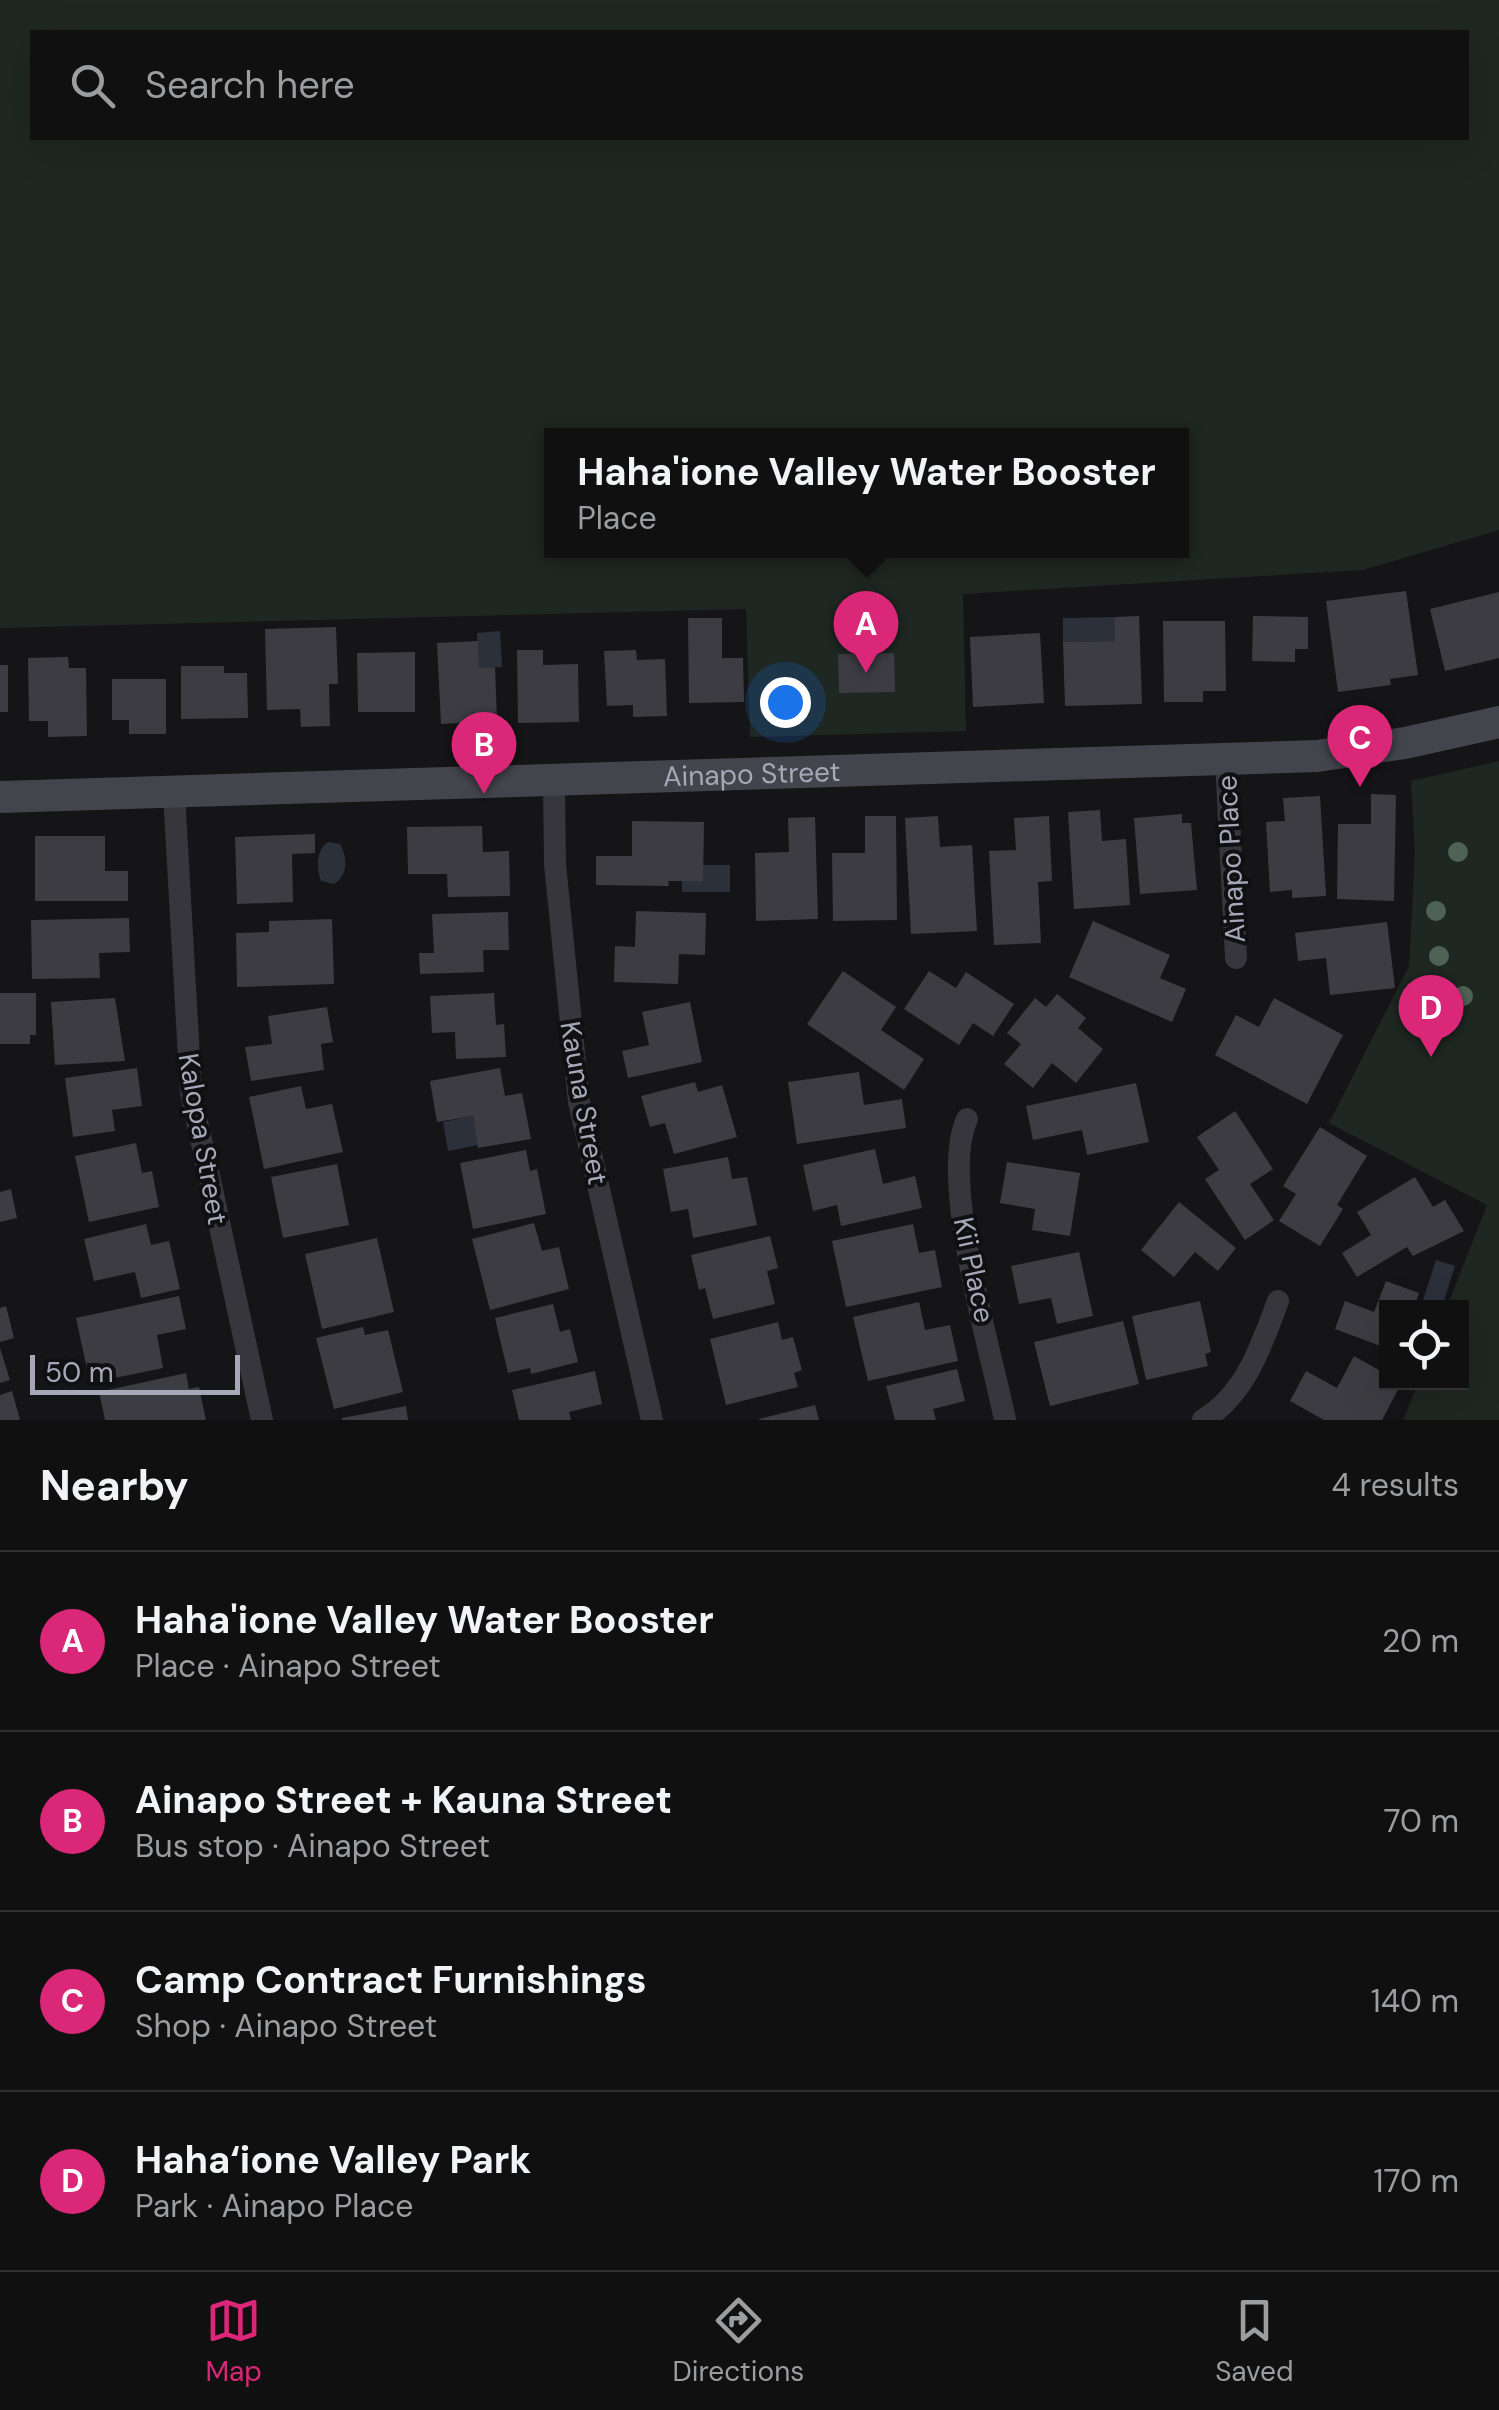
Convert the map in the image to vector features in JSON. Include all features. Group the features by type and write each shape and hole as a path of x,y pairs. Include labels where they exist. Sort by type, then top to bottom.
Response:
{"street":[{"name":"Ainapo Street","path":"0,797 1317,756 1405,743 1499,722"},
{"name":"Ainapo Place","path":"1226,760 1236,958"},
{"name":"Kauna Street","path":"554,780 555,864 579,1102 652,1420"},
{"name":"Kalopa Street","path":"174,793 190,1093 262,1420"},
{"name":"Kii Place","path":"967,1119 960,1134 959,1197 1006,1420"},
{"path":"1203,1420 1221,1409 1239,1388 1278,1301"}],"shaded area":[{"path":"0,0 1499,0 1499,530 1363,570 963,594 966,731 750,737 746,609 0,628"},
{"path":"1115,617 1115,641 1063,642 1063,618"},
{"path":"500,631 502,667 479,668 477,633"},
{"path":"1499,761 1499,1420 1403,1420 1415,1390 1469,1390 1469,1300 1450,1300 1487,1205 1329,1123 1409,966 1415,853 1411,781"},
{"path":"328,842 340,844 345,860 342,876 334,884 321,881 318,871 319,854"},
{"path":"703,865 730,865 730,892 682,892 682,881"},
{"path":"473,1116 478,1145 448,1151 443,1122"},
{"path":"1436,1260 1455,1266 1444,1300 1423,1300"}],"building":[{"path":"1406,591 1418,675 1390,679 1391,685 1338,692 1326,601"},
{"path":"1499,592 1499,658 1445,671 1430,609"},
{"path":"1139,616 1142,704 1065,706 1063,642 1115,641 1115,617"},
{"path":"1253,616 1308,617 1308,649 1295,649 1295,662 1252,661"},
{"path":"688,618 722,618 722,658 743,658 744,702 689,703"},
{"path":"1163,621 1225,621 1226,691 1203,691 1203,702 1164,702"},
{"path":"336,627 338,684 329,684 330,726 301,727 300,709 267,710 265,629"},
{"path":"1040,633 1044,703 973,707 970,637"},
{"path":"478,641 479,668 495,667 497,721 441,724 437,643"},
{"path":"517,650 543,650 543,665 578,664 579,722 518,723"},
{"path":"636,650 637,660 665,659 667,716 633,717 633,705 607,706 604,651"},
{"path":"415,652 415,712 358,712 357,653"},
{"path":"894,653 895,692 839,693 838,654"},
{"path":"68,657 69,668 86,668 87,736 48,737 48,721 29,721 28,658"},
{"path":"0,665 8,665 8,712 0,712"},
{"path":"181,666 224,666 224,673 247,673 248,718 181,719"},
{"path":"112,679 166,679 166,734 129,734 129,720 112,720"},
{"path":"1371,794 1396,795 1394,901 1337,899 1338,824 1371,824"},
{"path":"1320,796 1326,896 1292,898 1292,890 1270,892 1266,822 1285,821 1283,798"},
{"path":"1100,810 1102,841 1126,839 1130,905 1074,909 1068,812"},
{"path":"1182,814 1182,823 1191,823 1197,890 1140,894 1134,818"},
{"path":"865,816 896,816 897,920 833,921 832,853 865,853"},
{"path":"938,816 940,847 972,845 977,931 911,934 905,818"},
{"path":"1049,816 1052,881 1038,882 1041,943 994,945 989,851 1016,850 1014,818"},
{"path":"815,817 818,919 756,921 755,853 789,852 788,818"},
{"path":"632,821 704,822 703,881 668,881 669,886 596,885 596,856 632,856"},
{"path":"482,826 483,852 509,851 510,896 448,897 447,874 408,874 407,827"},
{"path":"315,834 315,853 292,854 293,902 237,904 235,837"},
{"path":"35,836 105,836 105,871 128,871 128,901 35,901"},
{"path":"636,911 706,913 705,955 679,954 678,984 614,982 615,946 635,947"},
{"path":"508,912 509,950 483,950 484,972 420,974 419,953 434,953 432,914"},
{"path":"129,918 130,952 99,953 100,978 32,979 31,920"},
{"path":"332,919 334,984 237,987 236,933 269,932 269,921"},
{"path":"1093,921 1170,955 1160,978 1186,989 1172,1022 1069,977"},
{"path":"1387,922 1395,988 1330,995 1326,958 1298,961 1295,933"},
{"path":"843,971 896,1007 881,1030 924,1059 904,1090 807,1024"},
{"path":"929,971 956,988 966,972 1014,1004 993,1036 973,1023 959,1045 904,1009"},
{"path":"0,993 36,993 36,1035 30,1035 30,1044 0,1044"},
{"path":"494,993 496,1025 504,1024 506,1057 456,1059 455,1032 432,1033 430,996"},
{"path":"1057,994 1086,1018 1078,1028 1103,1049 1076,1083 1052,1063 1033,1088 1004,1064 1021,1044 1007,1033 1035,998 1046,1007"},
{"path":"115,998 125,1061 55,1065 51,1002"},
{"path":"1274,998 1343,1035 1307,1104 1215,1055 1236,1015 1259,1027"},
{"path":"690,1002 702,1062 628,1078 622,1051 649,1045 642,1012"},
{"path":"327,1007 333,1042 321,1044 324,1070 251,1081 245,1047 272,1044 268,1016"},
{"path":"137,1068 142,1106 112,1110 115,1131 73,1137 65,1078"},
{"path":"500,1068 505,1096 522,1093 531,1139 478,1148 473,1116 437,1122 430,1081"},
{"path":"859,1072 864,1105 902,1099 906,1128 797,1144 788,1082"},
{"path":"695,1082 698,1092 722,1085 737,1137 674,1154 665,1123 650,1127 641,1096"},
{"path":"1136,1083 1149,1142 1087,1155 1082,1130 1033,1140 1026,1106"},
{"path":"301,1086 306,1109 332,1104 343,1152 264,1169 249,1097"},
{"path":"1235,1111 1273,1169 1250,1184 1274,1220 1245,1240 1205,1179 1219,1170 1197,1137"},
{"path":"1320,1127 1367,1156 1337,1205 1343,1209 1320,1246 1279,1221 1296,1194 1283,1186"},
{"path":"136,1143 142,1173 152,1171 159,1207 89,1222 75,1156"},
{"path":"875,1149 883,1184 915,1176 922,1208 841,1226 837,1205 813,1211 803,1165"},
{"path":"526,1150 530,1171 537,1169 546,1214 473,1229 460,1163"},
{"path":"728,1157 732,1179 747,1177 757,1225 693,1238 688,1209 671,1212 663,1169"},
{"path":"1007,1162 1080,1173 1070,1236 1032,1230 1035,1209 1000,1203"},
{"path":"337,1164 349,1225 283,1238 271,1177"},
{"path":"1415,1177 1433,1207 1445,1200 1464,1231 1413,1256 1407,1247 1357,1277 1342,1253 1371,1235 1357,1212"},
{"path":"11,1189 17,1218 0,1222 0,1192"},
{"path":"1179,1202 1236,1248 1218,1271 1195,1252 1174,1277 1141,1250"},
{"path":"534,1223 542,1251 559,1247 569,1289 490,1310 472,1239"},
{"path":"146,1224 151,1245 169,1241 180,1289 141,1298 135,1272 94,1281 84,1239"},
{"path":"913,1224 919,1253 935,1250 942,1287 846,1307 832,1241"},
{"path":"770,1236 778,1268 767,1271 775,1304 713,1319 705,1288 699,1290 691,1255"},
{"path":"377,1238 394,1312 322,1329 305,1254"},
{"path":"1079,1252 1093,1316 1057,1324 1051,1298 1019,1304 1011,1266"},
{"path":"1386,1281 1419,1293 1417,1300 1379,1300 1379,1345 1335,1329 1345,1301 1374,1312"},
{"path":"179,1296 186,1329 157,1335 163,1368 90,1383 76,1318"},
{"path":"1200,1301 1211,1352 1205,1354 1208,1366 1146,1380 1132,1316"},
{"path":"919,1302 925,1330 950,1325 958,1361 868,1381 853,1317"},
{"path":"553,1304 560,1332 570,1329 578,1362 531,1374 530,1368 508,1373 495,1318"},
{"path":"6,1306 14,1338 0,1342 0,1308"},
{"path":"1123,1321 1139,1384 1050,1406 1034,1342"},
{"path":"778,1322 782,1340 793,1337 802,1370 794,1373 798,1387 726,1405 710,1339"},
{"path":"363,1327 365,1335 388,1330 403,1392 334,1409 316,1338"},
{"path":"0,1348 10,1380 0,1383"},
{"path":"1354,1356 1379,1370 1379,1390 1398,1390 1382,1420 1324,1420 1290,1401 1306,1371 1337,1388"},
{"path":"957,1369 965,1401 933,1409 936,1420 895,1420 886,1386"},
{"path":"595,1371 602,1404 569,1412 571,1420 519,1420 512,1390"},
{"path":"186,1373 189,1389 199,1387 206,1420 105,1420 99,1392"},
{"path":"12,1391 20,1420 0,1420 0,1395"},
{"path":"815,1405 819,1420 759,1420 759,1419"},
{"path":"406,1406 408,1420 342,1420 342,1418"}],"place":[{"name":"Haha'ione Valley Water Booster","path":"866,673"},
{"name":"Camp Contract Furnishings","path":"1360,787"},
{"name":"Ainapo Street + Kauna Street","path":"484,794"},
{"name":"Haha‘ione Valley Park","path":"1431,1057"}]}
